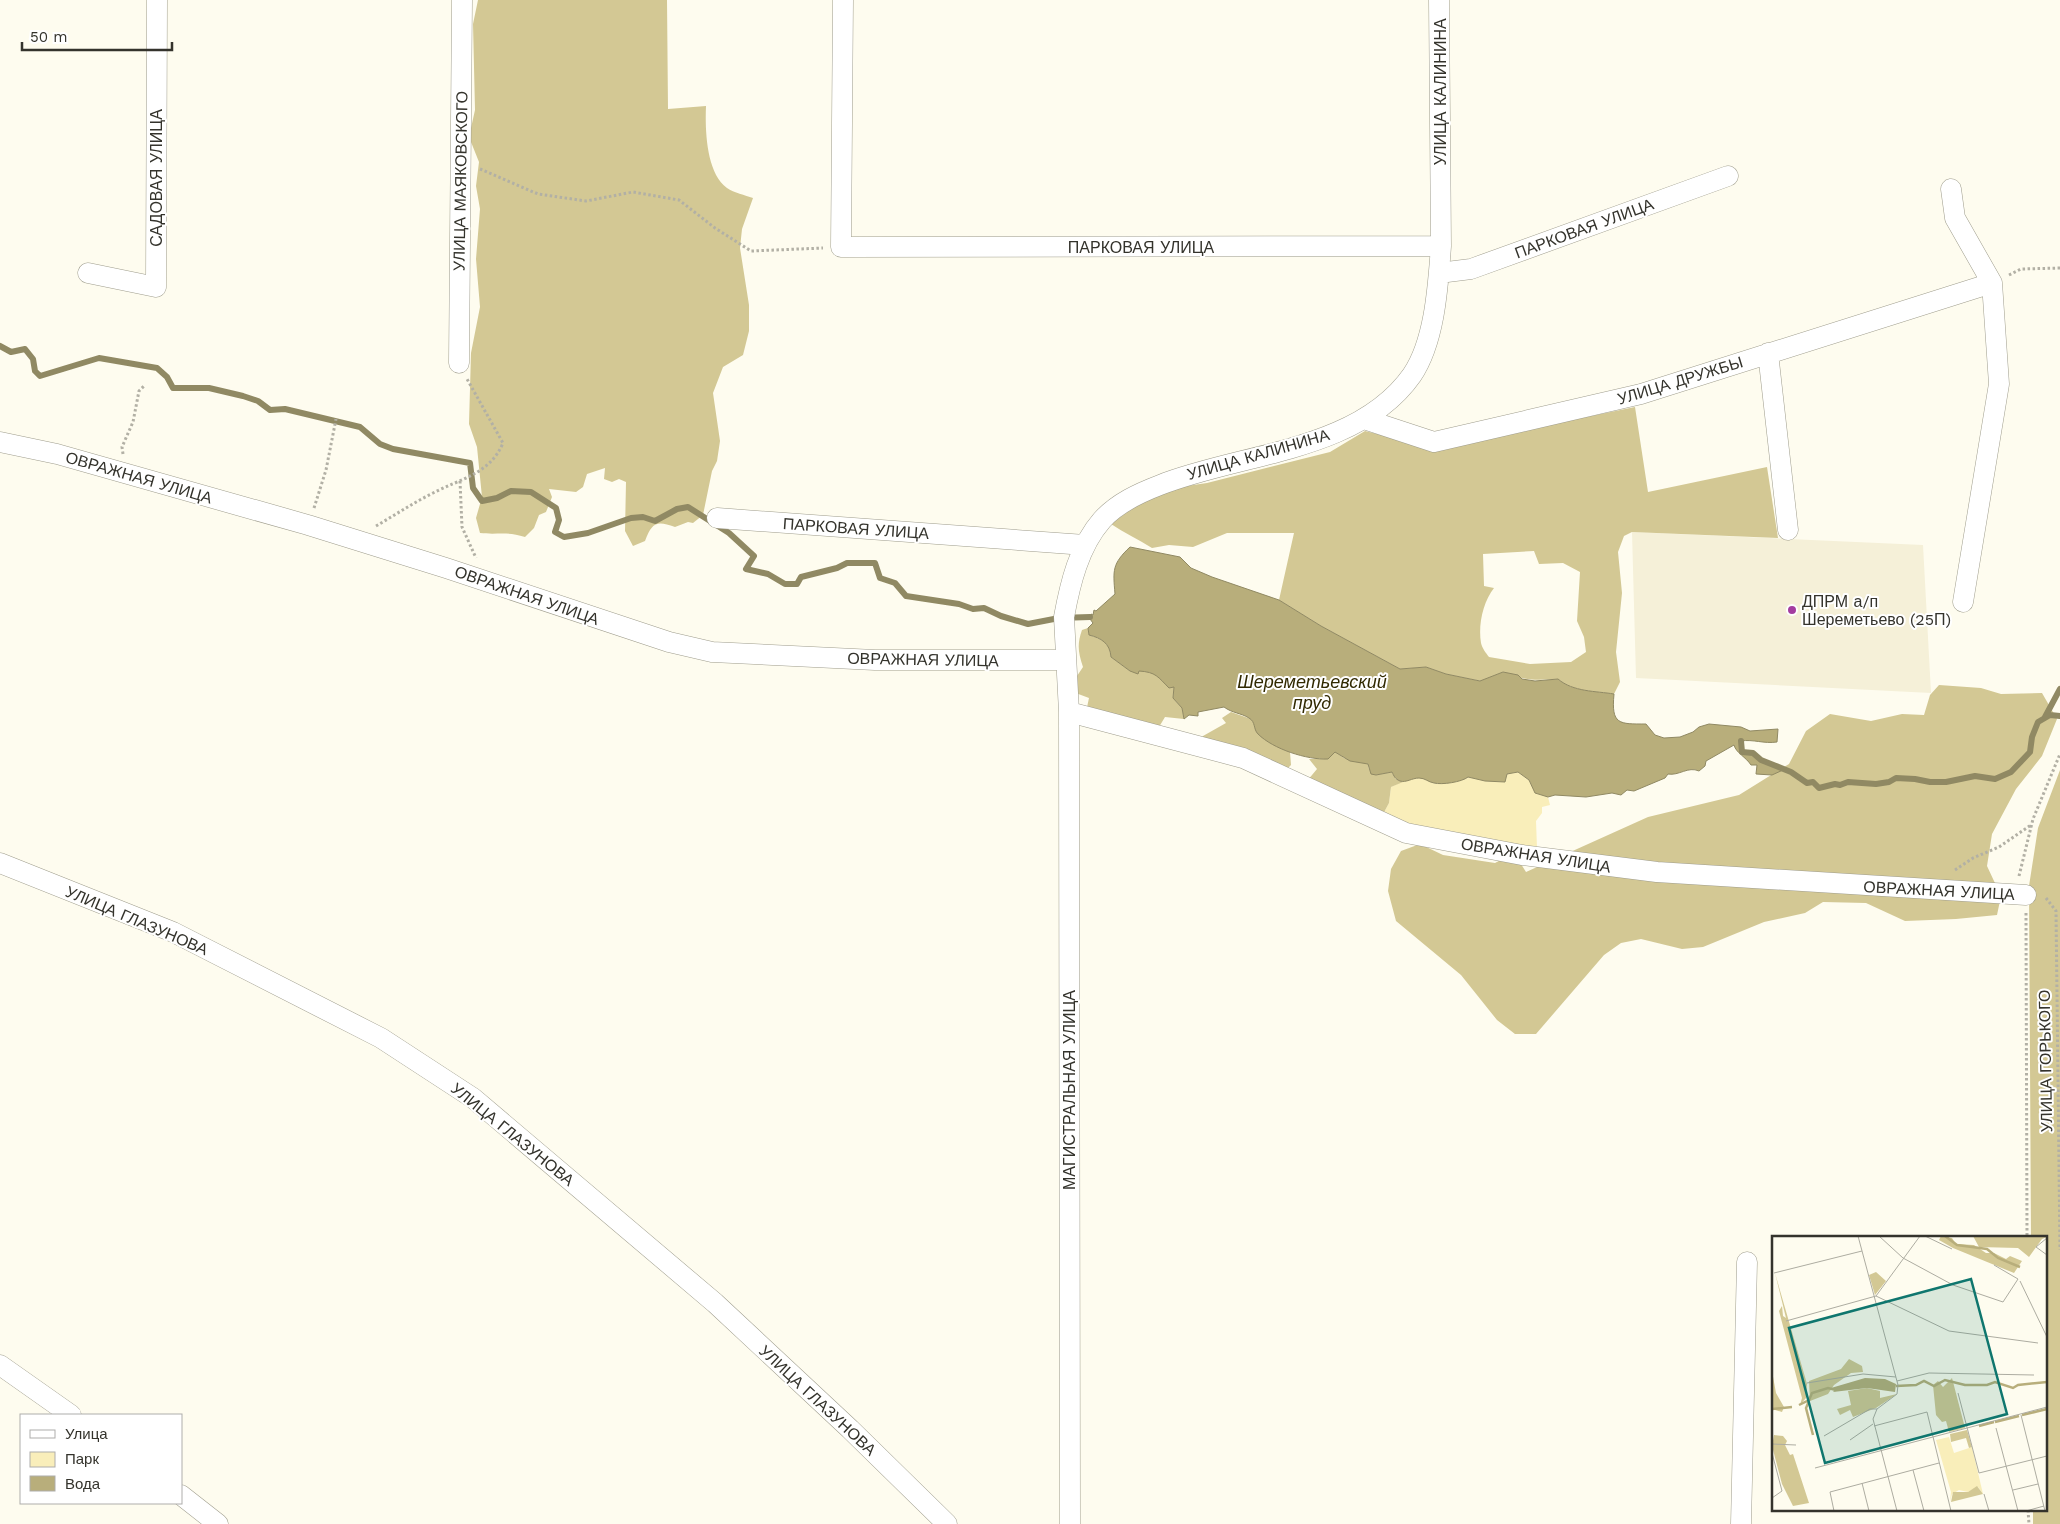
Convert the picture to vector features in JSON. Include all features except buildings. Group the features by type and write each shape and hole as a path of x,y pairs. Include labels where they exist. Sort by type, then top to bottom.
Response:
{"street":[{"name":"САДОВАЯ УЛИЦА","path":"88,274 156,287 157,0"},
{"name":"УЛИЦА МАЯКОВСКОГО","path":"459,363 462,0"},
{"path":"841,247 843,0"},
{"name":"УЛИЦА КАЛИНИНА","path":"1066,659 1064,617 1076,569 1085,545 1102,519 1134,495 1183,475 1293,447 1364,419 1396,393 1412,374 1422,354 1430,331 1441,246 1439,0"},
{"name":"ПАРКОВАЯ УЛИЦА","path":"1439,273 1472,269 1728,176"},
{"path":"1951,189 1955,218 1992,282 1999,384 1963,602"},
{"name":"ПАРКОВАЯ УЛИЦА","path":"841,247 1441,246"},
{"name":"УЛИЦА ДРУЖБЫ","path":"1364,419 1434,442 1641,394 1992,282"},
{"path":"1768,353 1788,530"},
{"name":"ОВРАЖНАЯ УЛИЦА","path":"0,442 57,454 124,472 308,525 669,642 712,652 875,660 1066,659"},
{"name":"ПАРКОВАЯ УЛИЦА","path":"717,518 1085,545"},
{"name":"МАГИСТРАЛЬНАЯ УЛИЦА","path":"1066,659 1069,712 1070,1524"},
{"name":"ОВРАЖНАЯ УЛИЦА","path":"1069,712 1243,758 1406,834 1522,855 1657,872 2020,895"},
{"name":"УЛИЦА ГЛАЗУНОВА","path":"0,863 173,932 381,1038 473,1098 715,1303 850,1429 947,1524"},
{"path":"1741,1524 1747,1262"},
{"path":"0,1365 70,1414"},
{"path":"182,1496 218,1524"}],"path":[{"path":"460,161 538,194 586,201 633,192 679,200 715,228 751,251 841,247"},
{"path":"1992,282 2022,269 2060,268"},
{"path":"375,526 434,492 477,474 500,451 503,443 459,363"},
{"path":"124,472 122,447 134,422 136,399 139,391 144,386"},
{"path":"308,525 326,470 336,419"},
{"path":"460,481 462,527 487,582"},
{"path":"2027,1236 2020,895 2031,824 2060,754"},
{"path":"1925,890 1973,858 1999,847 2031,824"},
{"name":"УЛИЦА ГОРЬКОГО","path":"2020,895 2044,896 2058,911 2060,1250"}],"shaded area":[{"path":"478,0 667,0 668,109 706,106 708,150 715,172 727,188 753,198 742,229 740,248 749,305 749,331 743,355 723,367 713,393 720,441 717,461 712,471 703,515 693,523 688,522 675,527 663,524 656,525 650,530 645,541 633,546 625,531 626,482 619,479 612,482 604,479 605,468 587,474 583,487 576,492 549,489 552,497 546,512 539,515 534,528 525,537 480,533 476,518 482,497 477,447 469,424 471,353 480,307 476,259 480,209 476,186 479,162 469,137 475,110 473,24"},
{"path":"1635,407 1648,492 1767,467 1778,538 1632,532 1624,536 1618,552 1622,593 1616,652 1620,682 1614,694 1578,689 1558,679 1530,679 1503,672 1481,681 1446,674 1426,667 1400,669 1321,626 1279,600 1294,533 1227,533 1193,547 1169,545 1152,548 1111,524 1140,502 1173,488 1207,483 1330,452 1365,431 1435,448","holes":["1534,551 1539,564 1563,563 1580,572 1577,621 1584,637 1586,652 1571,662 1530,664 1489,657 1482,645 1480,629 1484,607 1494,588 1484,586 1483,554"]},
{"path":"1632,532 1923,545 1931,693 1636,678"},
{"path":"1088,628 1089,635 1104,642 1109,648 1111,657 1130,671 1144,671 1159,675 1162,681 1174,687 1173,698 1182,708 1184,719 1165,717 1159,727 1086,712 1089,698 1073,692 1075,679 1083,667 1079,648 1080,635 1082,630"},
{"path":"1939,685 1981,688 2001,694 2042,693 2057,719 2042,756 2016,789 1992,834 1987,866 2001,896 1997,915 1905,921 1866,903 1823,902 1805,913 1764,922 1703,947 1682,949 1641,939 1621,943 1604,955 1536,1034 1515,1034 1497,1020 1461,975 1396,921 1388,891 1391,869 1401,851 1420,844 1443,855 1495,863 1514,853 1526,872 1648,817 1739,795 1789,764 1806,731 1830,714 1871,721 1902,714 1924,715 1930,695"},
{"path":"1231,712 1251,719 1260,736 1290,752 1291,765 1287,769 1201,742 1203,736 1226,723 1222,718"},
{"path":"1335,751 1344,758 1368,764 1369,769 1376,775 1392,772 1396,779 1403,782 1391,787 1389,803 1382,816 1307,781 1317,769 1309,759 1328,759"},
{"path":"2060,770 2060,1524 2033,1524 2033,1512 2048,1512 2048,1236 2031,1236 2029,886 2038,828"}],"green space":[{"path":"1518,772 1529,780 1535,793 1548,797 1550,805 1542,807 1542,813 1536,821 1537,848 1408,828 1382,816 1389,803 1391,787 1407,780 1420,778 1441,784 1456,782 1468,777 1485,781 1505,782 1507,774"}],"water":[{"name":"Шереметьевский пруд","path":"1130,547 1180,557 1191,568 1279,600 1321,626 1400,669 1426,667 1446,674 1480,681 1503,672 1518,675 1522,679 1535,681 1558,679 1578,689 1614,694 1614,712 1619,721 1629,724 1646,724 1655,735 1664,738 1680,737 1709,724 1741,727 1750,731 1778,729 1777,742 1741,741 1743,752 1753,753 1761,760 1783,770 1772,775 1756,774 1757,765 1751,765 1734,745 1706,761 1705,766 1699,771 1691,770 1668,774 1665,778 1634,791 1627,790 1621,795 1612,793 1586,797 1555,795 1548,797 1535,793 1529,780 1518,772 1507,774 1505,782 1485,781 1468,777 1438,784 1419,778 1407,781 1398,780 1392,772 1371,774 1368,764 1350,761 1335,752 1328,759 1310,758 1281,749 1272,744 1256,732 1254,724 1246,716 1224,707 1198,712 1198,716 1189,715 1184,719 1182,708 1173,698 1174,687 1169,688 1156,676 1149,673 1139,671 1138,674 1130,671 1111,657 1109,648 1104,642 1089,635 1088,628 1093,623 1090,619 1091,614 1093,615 1094,610 1096,611 1115,594 1115,568 1120,558"}],"waterway":[{"path":"0,346 11,352 25,349 33,359 35,371 40,376 99,358 157,368 167,377 173,388 209,388 243,396 258,401 270,410 285,409 360,427 380,444 393,449 470,463 473,488 482,501 497,498 511,491 531,492 556,508 559,520 555,532 564,537 588,533 631,518 643,517 655,521 677,509 688,507 729,533 754,556 746,569 768,574 785,584 797,584 801,577 837,568 847,563 875,563 880,578 895,583 906,596 959,604 973,609 984,608 1001,616 1028,624 1059,618 1090,617"},
{"path":"2045,717 2060,689"},
{"path":"1741,741 1742,752 1753,753 1761,760 1791,772 1807,783 1813,782 1819,788 1848,782 1876,784 1889,782 1896,778 1930,782 1946,782 1975,776 1995,779 2011,772 2030,752 2032,737 2038,722 2050,715 2060,716"}],"place":[{"name":"ДПРМ а/п Шереметьево (25П)","path":"1792,610"}]}
